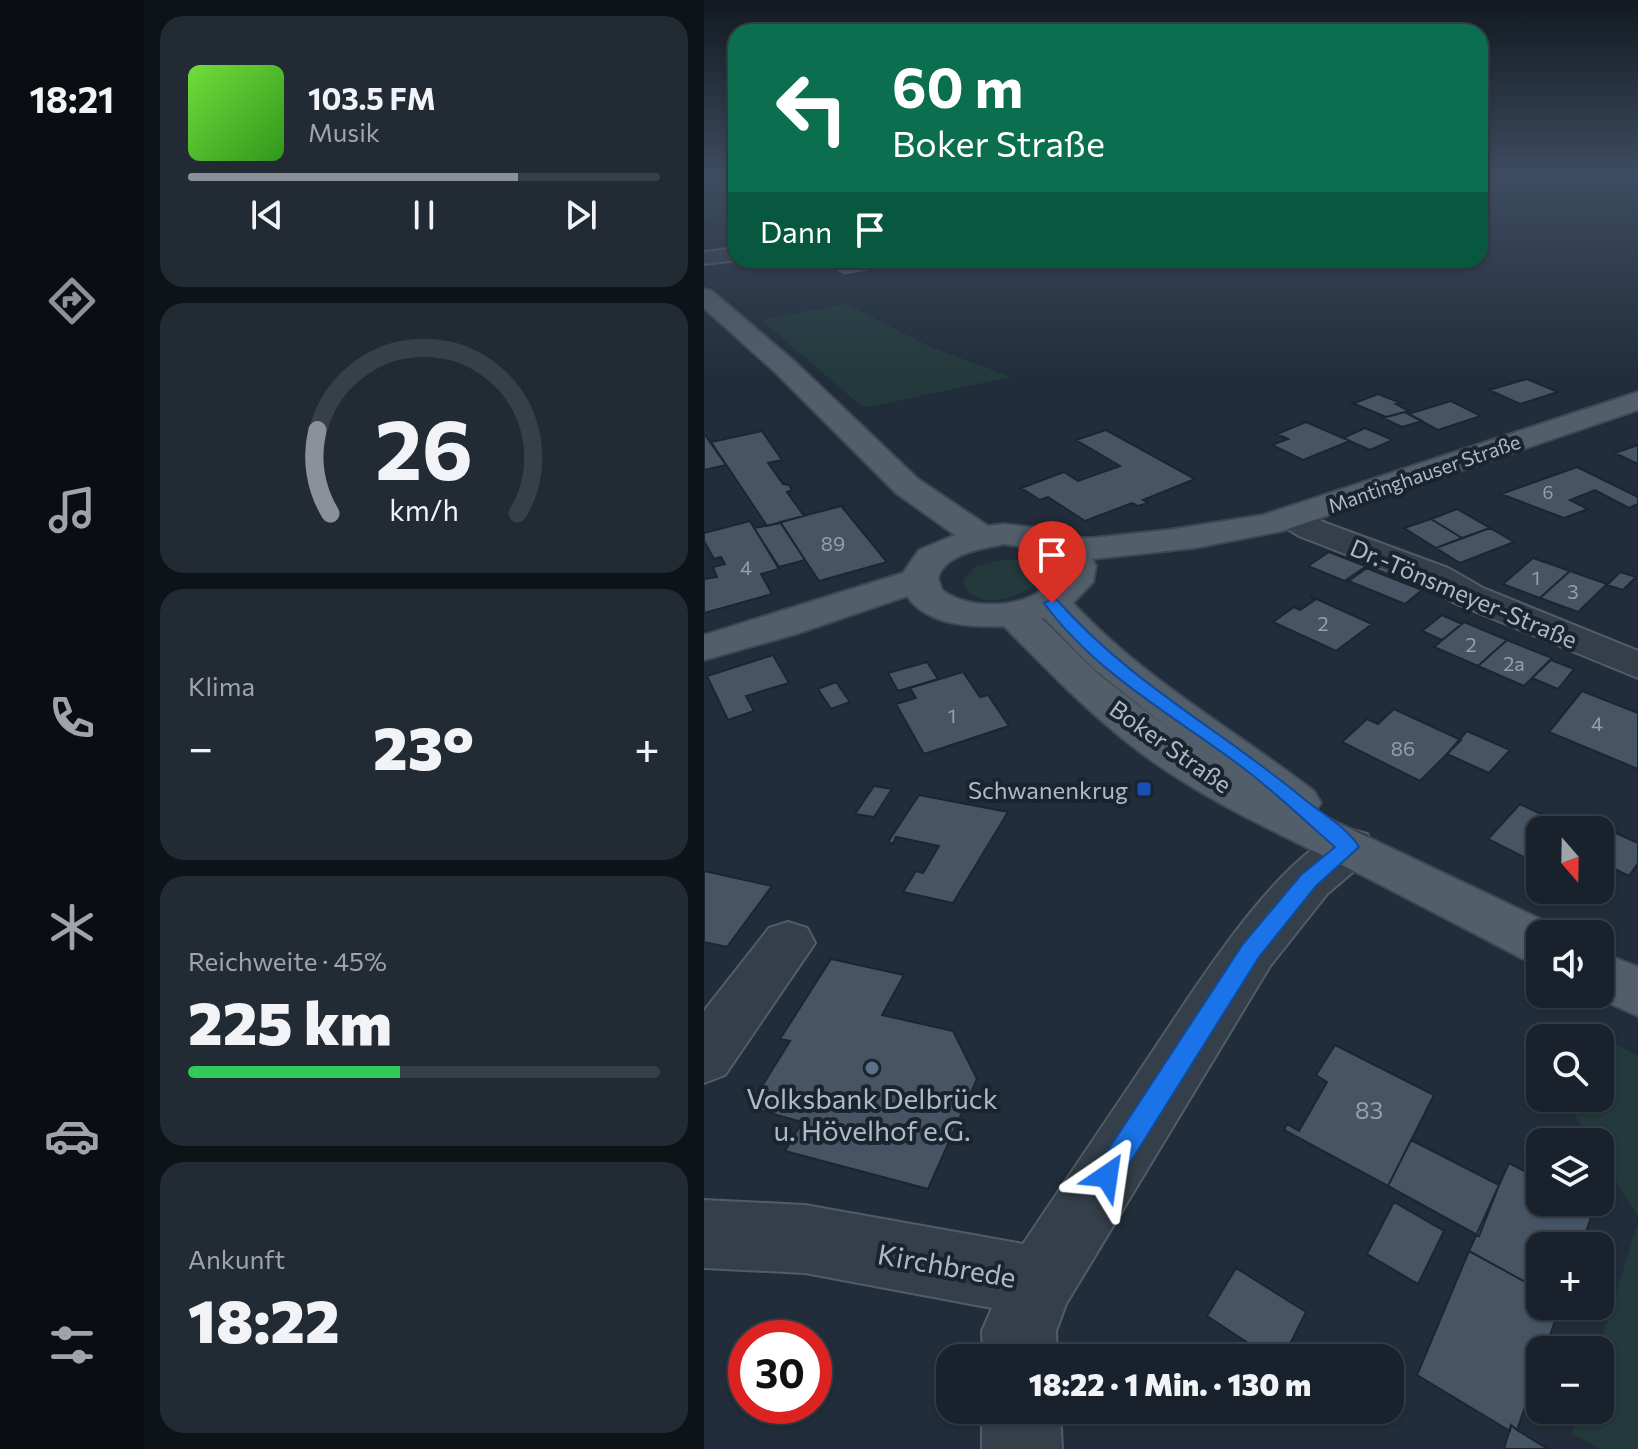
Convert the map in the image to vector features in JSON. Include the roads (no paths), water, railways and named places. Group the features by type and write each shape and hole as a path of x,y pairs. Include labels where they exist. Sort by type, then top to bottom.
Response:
{"main road":[{"path":"704,296 785,367 907,486 980,537 1028,536 1053,585"},
{"name":"Mantinghauser Straße","path":"933,578 971,615 1053,585 1208,536 1292,517 1638,401"},
{"path":"907,486 933,578"},
{"path":"704,648 933,578 980,537"},
{"name":"Boker Straße","path":"1053,585 1083,683 1153,740 1208,776 1284,818 1349,847 1526,936"},
{"path":"1614,981 1638,993"}],"street":[{"path":"704,258 728,255"},
{"name":"Dr.-Tönsmeyer-Straße","path":"1292,517 1311,529 1435,576 1470,596 1638,666"},
{"name":"Kirchbrede","path":"704,1234 805,1239 1039,1282 1251,951 1309,881 1349,847"},
{"path":"704,1057 788,943"},
{"path":"1019,1344 1019,1331 1039,1282"},
{"path":"1021,1424 1022,1449"}],"place":[{"name":"Schwanenkrug","path":"1144,789"},
{"name":"Volksbank Delbrück u. Hövelhof e.G.","path":"872,1068"}]}
